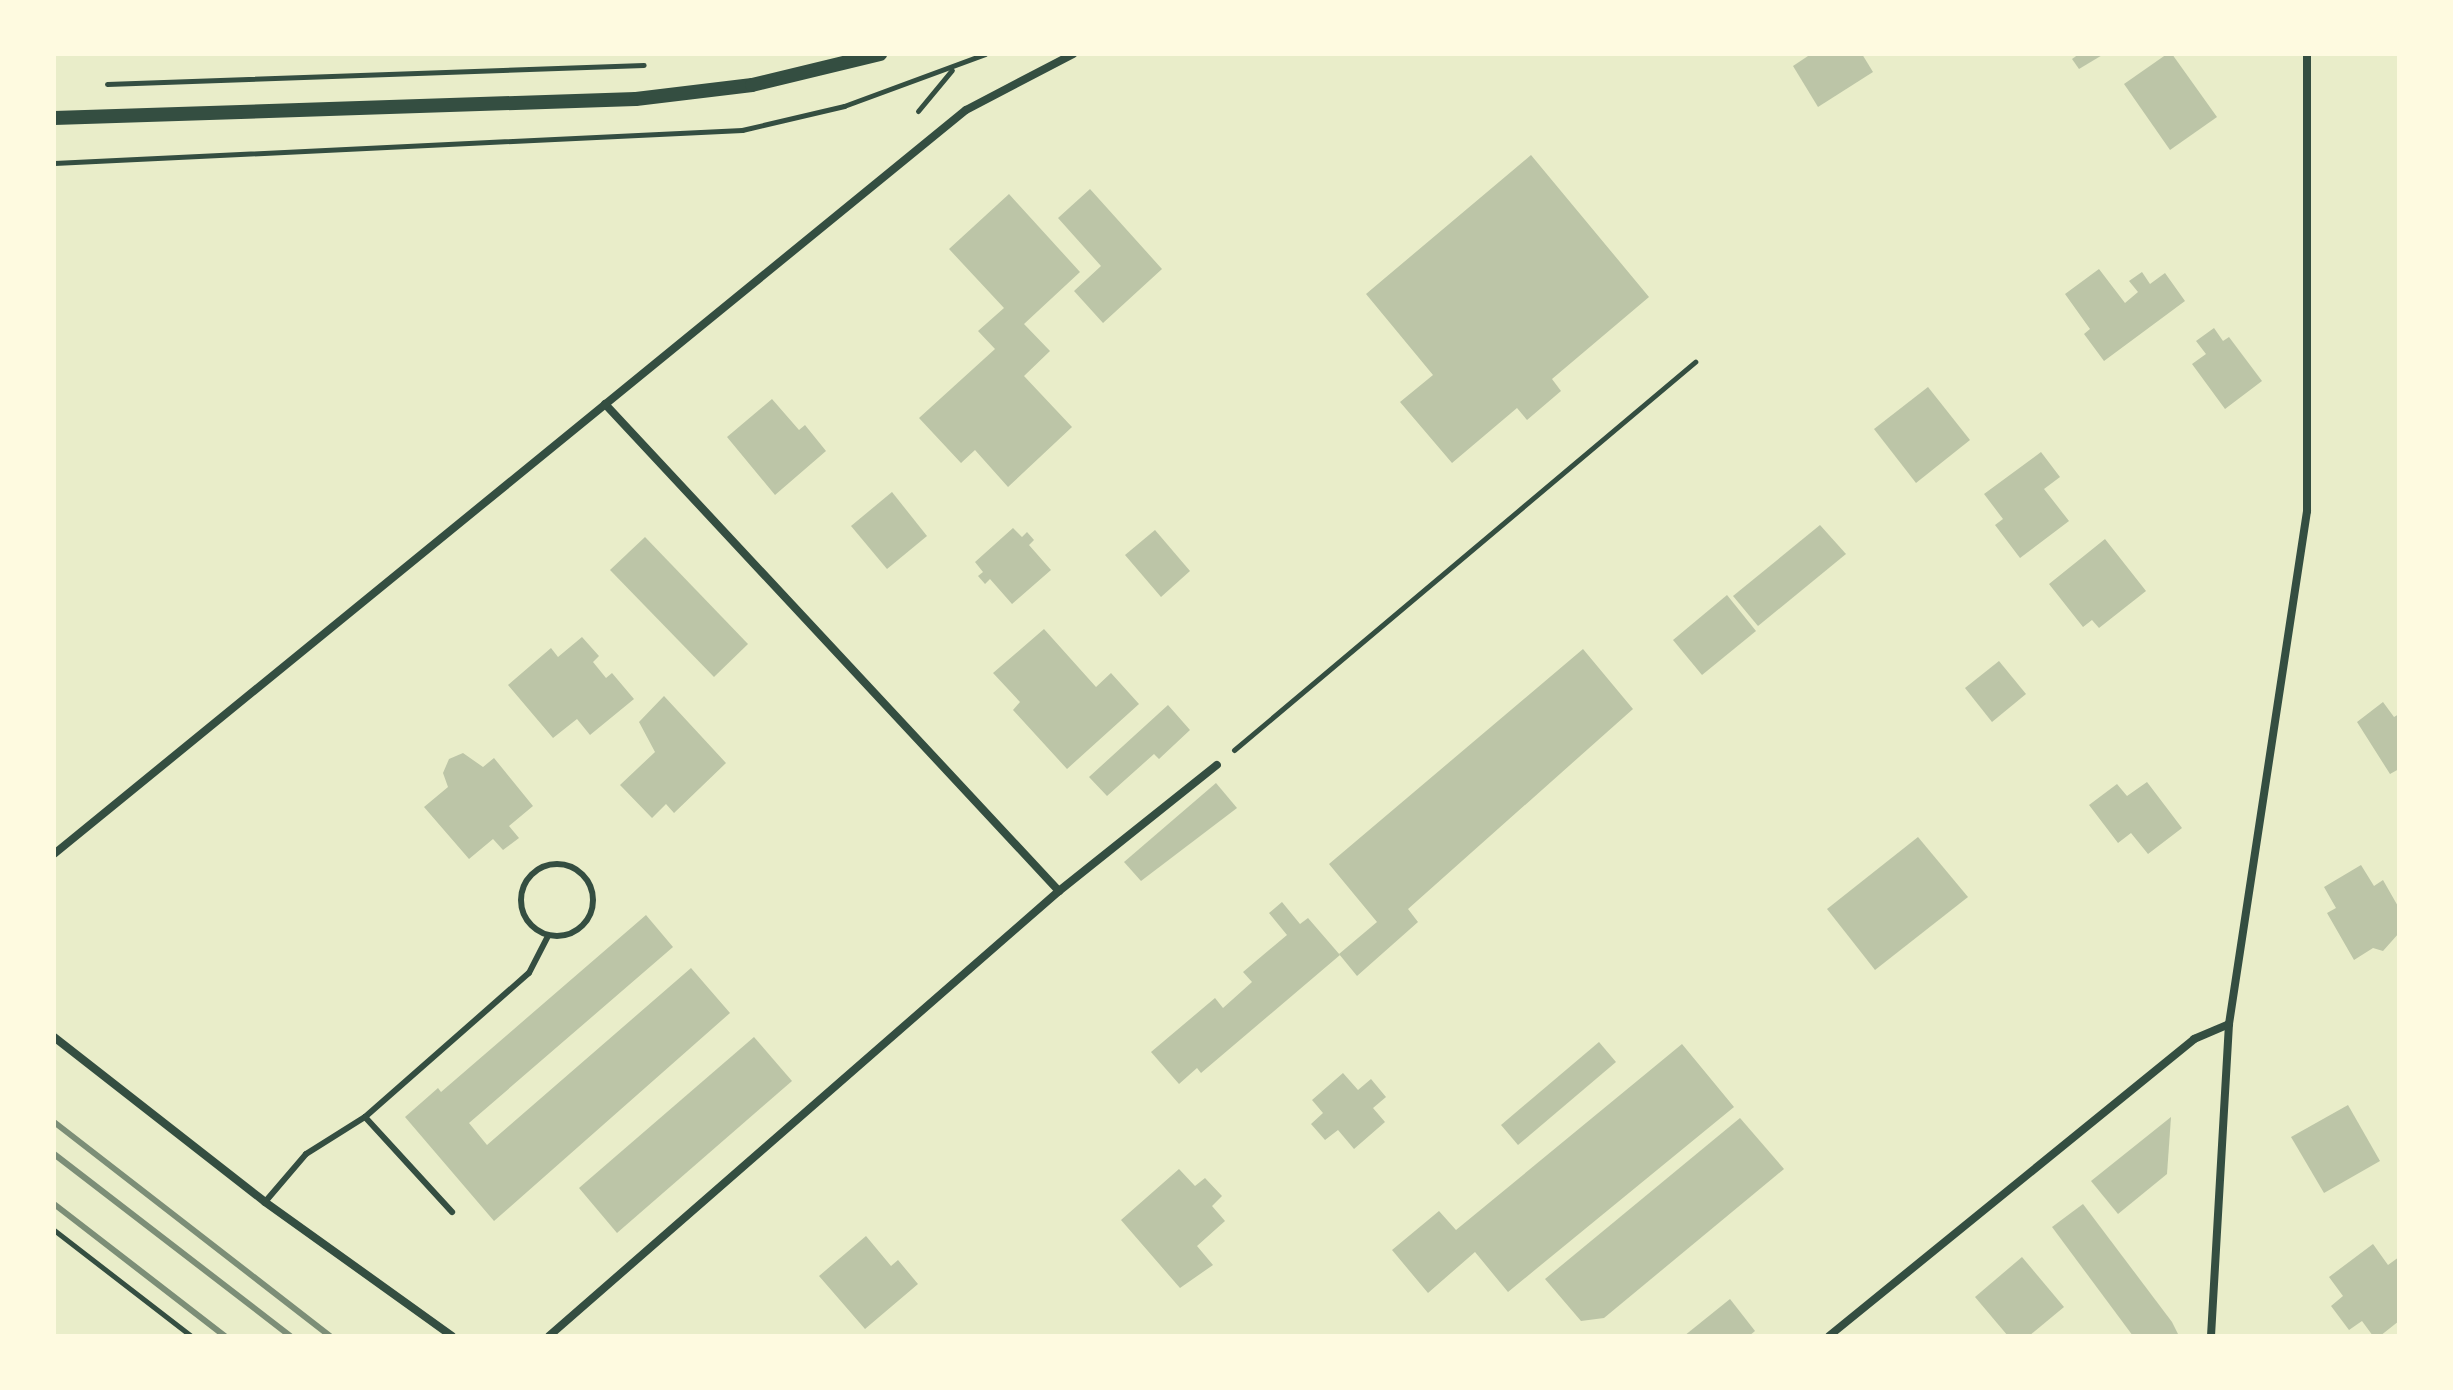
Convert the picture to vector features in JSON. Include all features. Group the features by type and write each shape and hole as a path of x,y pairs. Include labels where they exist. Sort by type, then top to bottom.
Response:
{"street":[{"path":"54,118 636,99 752,85 880,54"},
{"path":"54,854 966,110 1073,54"},
{"path":"2211,1336 2229,1024 2307,511 2307,54"},
{"path":"605,404 1059,891"},
{"path":"549,1336 1059,891 1217,765"},
{"path":"1829,1336 2194,1039 2229,1024"},
{"path":"54,1037 265,1202 452,1336"}],"lane":[{"path":"546,865 565,865 581,874 592,890 592,909 583,925 567,935 548,936 532,927 522,911 521,892 530,876 546,865"},
{"path":"265,1202 306,1154 365,1117 529,973 548,936"},
{"path":"365,1117 452,1212"}],"path":[{"path":"101,84 654,64"},
{"path":"1217,765 1695,362"},
{"path":"54,1230 191,1336"}],"building":[{"path":"1811,54 1862,54 1873,72 1818,107 1793,66"},
{"path":"2079,54 2104,54 2079,69 2072,59"},
{"path":"2167,54 2172,54 2217,117 2170,150 2124,84"},
{"path":"1531,155 1649,297 1552,379 1561,391 1527,420 1517,408 1452,463 1400,402 1433,375 1366,294"},
{"path":"1090,189 1162,269 1103,323 1074,291 1101,266 1058,218"},
{"path":"1009,194 1080,272 1024,324 1050,351 1024,376 1072,427 1008,487 975,450 961,463 919,418 995,349 978,331 1004,308 949,249"},
{"path":"2099,269 2125,303 2138,292 2129,281 2142,272 2150,284 2165,273 2185,301 2104,361 2084,334 2090,329 2065,294"},
{"path":"2214,328 2223,341 2229,337 2262,381 2225,409 2192,364 2206,354 2196,341"},
{"path":"1928,387 1970,440 1916,483 1874,429"},
{"path":"772,399 799,430 805,425 826,451 775,495 727,437"},
{"path":"2041,452 2060,477 2044,489 2069,521 2020,558 1995,525 2003,519 1984,494"},
{"path":"892,492 927,536 887,569 851,526"},
{"path":"1820,525 1846,554 1758,626 1733,596"},
{"path":"1013,528 1022,537 1027,532 1034,540 1029,545 1051,570 1012,604 990,579 985,584 978,576 983,572 975,562"},
{"path":"1155,530 1190,571 1161,597 1125,555"},
{"path":"645,537 748,644 714,677 610,570"},
{"path":"2105,539 2146,591 2099,628 2092,620 2083,627 2049,584"},
{"path":"1727,595 1756,631 1702,675 1673,640"},
{"path":"1044,629 1096,687 1111,673 1139,704 1067,769 1013,710 1020,702 993,673"},
{"path":"582,637 599,656 593,662 606,678 612,673 634,699 590,735 577,719 553,738 508,685 551,648 558,657"},
{"path":"1583,649 1633,709 1408,909 1418,922 1357,976 1339,954 1377,922 1329,864"},
{"path":"1999,661 2026,694 1992,722 1965,688"},
{"path":"664,696 726,763 674,813 666,804 652,818 620,785 655,752 639,722"},
{"path":"2383,702 2394,717 2399,714 2399,769 2390,774 2357,722"},
{"path":"1168,705 1190,730 1159,759 1154,754 1107,796 1089,777"},
{"path":"463,753 483,767 494,758 533,806 509,826 519,838 503,850 493,839 469,859 424,807 448,787 443,773 449,759"},
{"path":"2147,782 2182,828 2148,854 2131,833 2118,843 2089,805 2117,784 2127,796"},
{"path":"1216,783 1237,808 1141,881 1124,862"},
{"path":"1918,837 1968,897 1875,970 1827,909"},
{"path":"2361,865 2374,886 2383,880 2399,908 2399,933 2383,951 2373,948 2354,960 2327,913 2336,908 2324,887"},
{"path":"1282,902 1300,924 1308,918 1340,955 1201,1073 1197,1068 1179,1084 1151,1052 1215,998 1223,1008 1252,982 1243,972 1287,935 1269,913"},
{"path":"646,915 673,947 469,1123 487,1145 691,968 730,1013 494,1221 405,1117 438,1088 441,1092"},
{"path":"754,1037 792,1081 617,1233 579,1188"},
{"path":"1599,1042 1616,1062 1518,1145 1501,1125"},
{"path":"1682,1044 1734,1107 1508,1292 1475,1252 1428,1293 1392,1250 1439,1211 1456,1230"},
{"path":"1343,1073 1358,1090 1371,1079 1386,1097 1373,1108 1385,1122 1354,1149 1338,1130 1325,1140 1311,1124 1323,1113 1312,1100"},
{"path":"2348,1105 2380,1161 2324,1193 2291,1137"},
{"path":"2171,1117 2167,1174 2118,1214 2091,1181"},
{"path":"1740,1118 1784,1169 1604,1318 1581,1321 1545,1279"},
{"path":"1179,1169 1195,1186 1205,1178 1222,1196 1212,1206 1225,1221 1197,1246 1213,1265 1180,1288 1121,1220"},
{"path":"2083,1204 2172,1322 2179,1336 2133,1336 2052,1227"},
{"path":"866,1236 891,1266 898,1260 918,1284 865,1329 819,1276"},
{"path":"2373,1244 2388,1265 2399,1257 2399,1321 2380,1336 2373,1336 2362,1321 2349,1330 2331,1306 2343,1296 2329,1277"},
{"path":"2022,1257 2064,1307 2029,1336 2008,1336 1975,1297"},
{"path":"1730,1299 1755,1331 1749,1336 1684,1336"}],"railway":[{"path":"54,1122 330,1336"},
{"path":"54,1154 290,1336"},
{"path":"54,1204 225,1336"}]}
